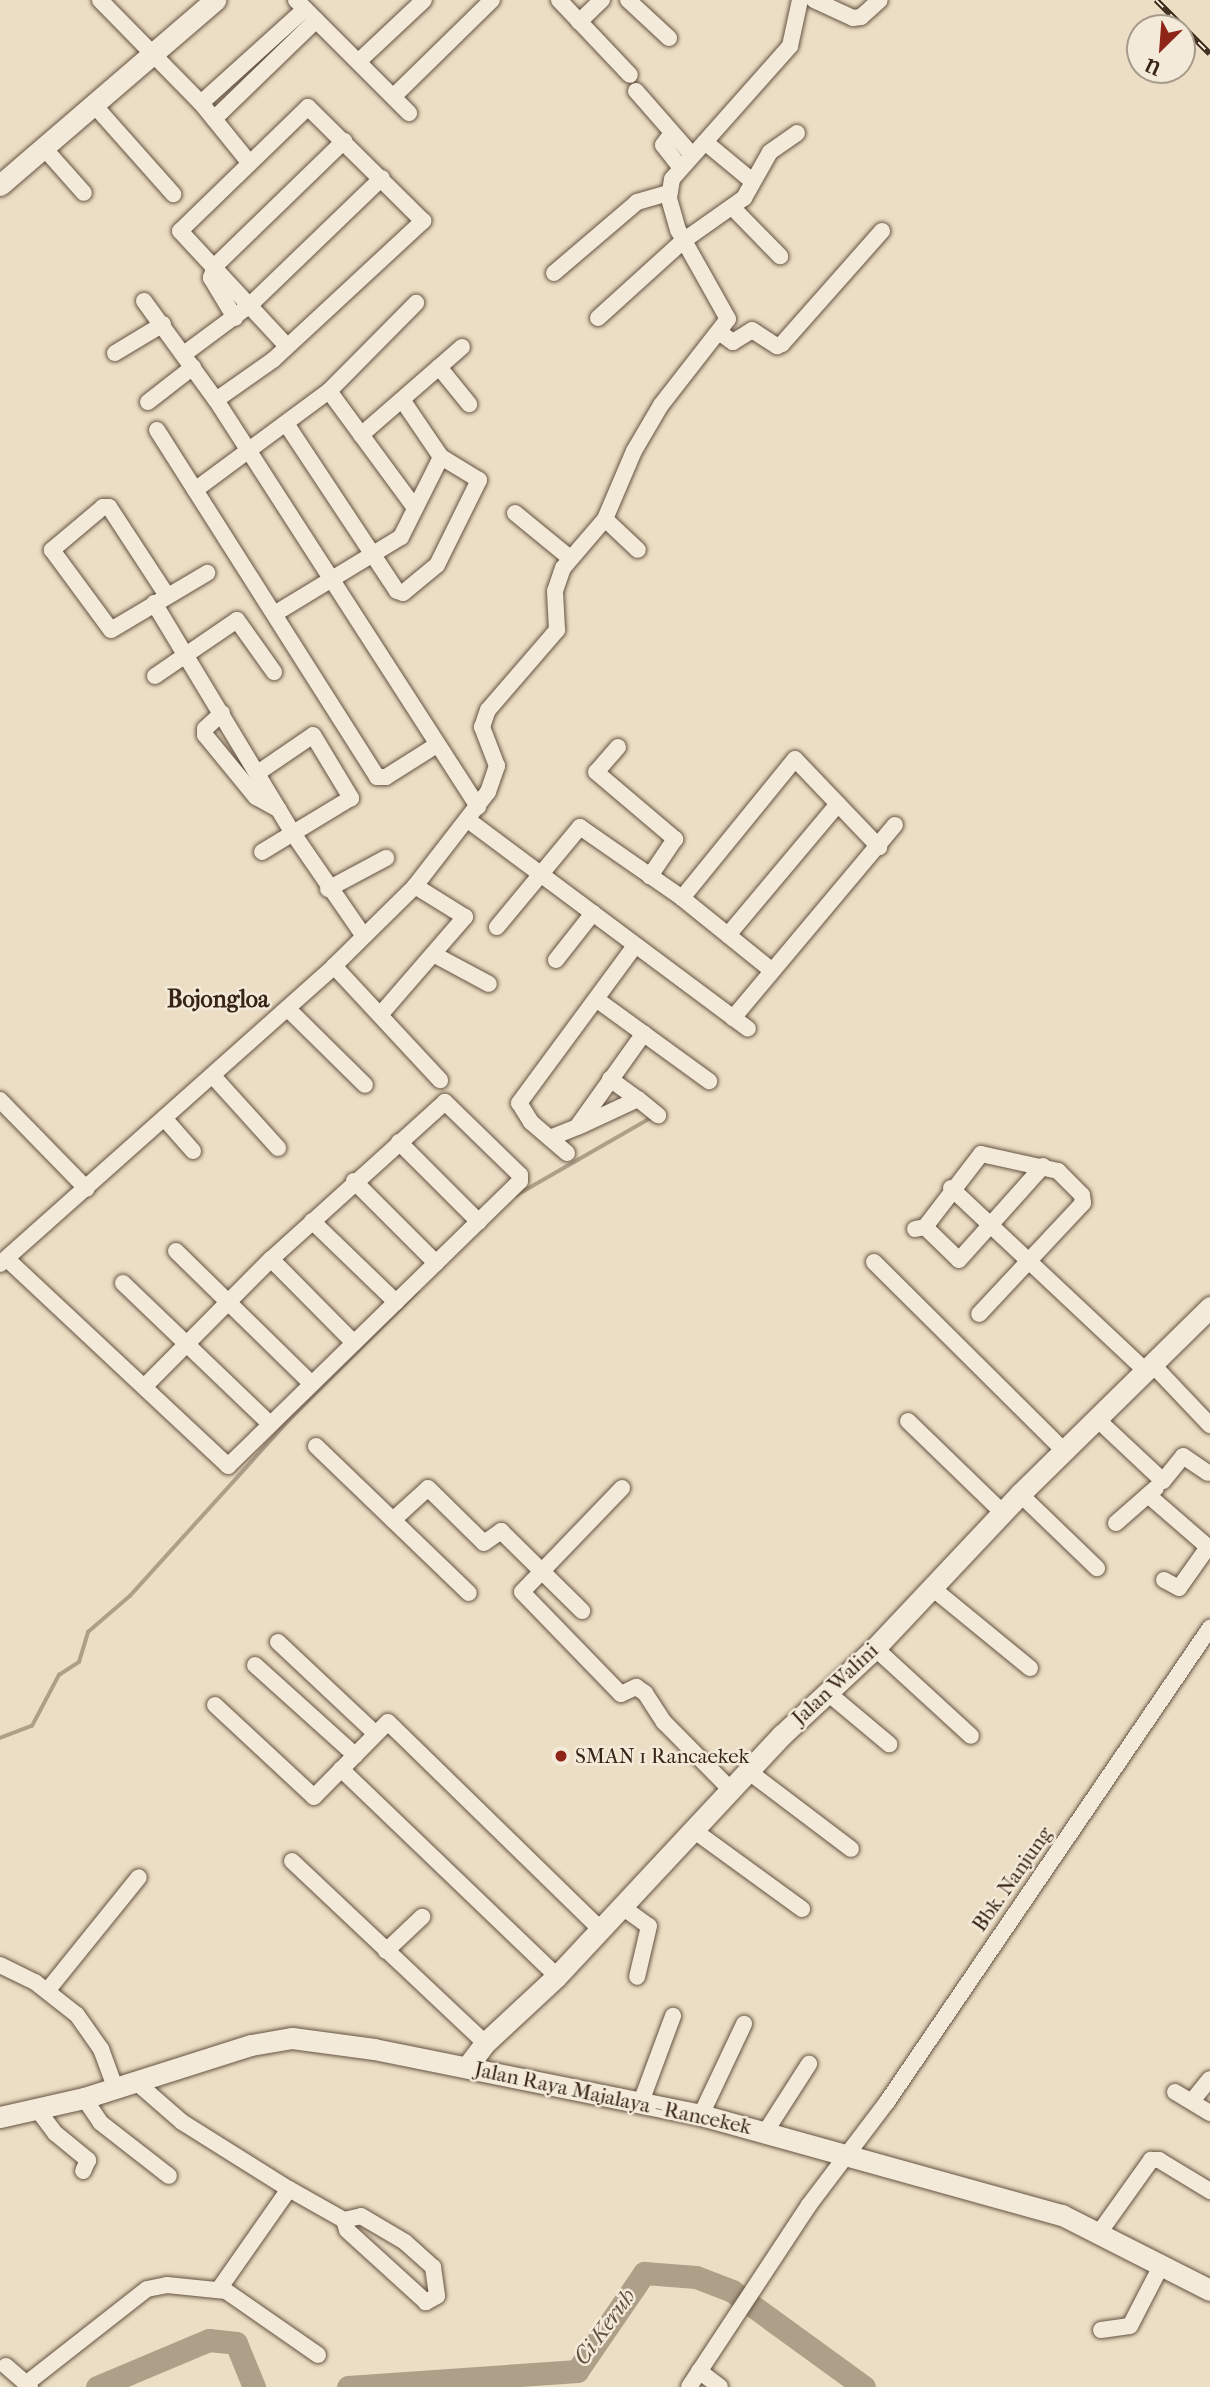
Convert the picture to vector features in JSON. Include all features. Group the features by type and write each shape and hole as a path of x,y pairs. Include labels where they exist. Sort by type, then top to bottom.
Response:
{"street":[{"path":"100,0 151,56 201,103 248,160"},
{"path":"0,185 215,0"},
{"path":"359,61 424,0"},
{"path":"394,96 492,0"},
{"path":"559,0 630,75"},
{"path":"579,22 602,0"},
{"path":"628,0 669,38"},
{"path":"145,1386 271,1259 354,1181 445,1102 522,1178 311,1383 231,1465 224,1465 145,1386 3,1261 87,1189 334,966 415,886 473,813 497,766 483,720 556,630 555,591 570,558 605,519 634,451 661,405 728,316 683,241 668,193 681,168 790,47 800,0"},
{"path":"814,0 853,18 861,16 880,0"},
{"path":"201,103 306,10"},
{"path":"306,10 409,113"},
{"path":"214,119 306,10"},
{"path":"636,91 692,155"},
{"path":"95,106 173,194"},
{"path":"216,400 287,346 423,221 308,107 248,160 180,231 287,346"},
{"path":"672,133 663,145 681,168"},
{"path":"598,318 683,241 744,198 751,180 769,152 797,133"},
{"path":"235,318 211,278 215,266 344,141"},
{"path":"705,142 751,180"},
{"path":"44,148 84,193"},
{"path":"148,402 382,178"},
{"path":"554,273 637,202 668,193"},
{"path":"732,207 780,256"},
{"path":"719,331 733,342 752,330 777,346 782,344 883,231"},
{"path":"144,301 216,400 435,746 473,813 537,873 748,1030"},
{"path":"195,490 287,425 329,391 416,303"},
{"path":"115,353 163,324"},
{"path":"361,435 462,347"},
{"path":"439,367 469,404"},
{"path":"329,391 415,508"},
{"path":"287,425 400,593 408,591 437,565 479,480 441,457 403,401"},
{"path":"157,430 276,613 377,777 382,779 435,746"},
{"path":"276,613 332,582 401,537 441,457"},
{"path":"206,573 160,599 109,629 52,550 103,506 109,507 160,599 186,654 259,772 292,832 328,889 363,935"},
{"path":"515,513 570,558"},
{"path":"605,519 638,550"},
{"path":"155,676 239,620 274,672"},
{"path":"222,713 205,729 205,735 256,797 279,810"},
{"path":"259,772 313,735 351,795 262,852"},
{"path":"618,747 596,772 675,838 650,876"},
{"path":"682,898 793,760 798,759 879,847"},
{"path":"728,935 838,804"},
{"path":"733,1018 770,969 879,847 895,825"},
{"path":"497,927 537,873 580,827 682,898 770,969"},
{"path":"328,889 386,858"},
{"path":"380,1015 435,955 465,917 415,886"},
{"path":"556,960 593,913"},
{"path":"567,1153 519,1103 634,947"},
{"path":"435,955 489,984"},
{"path":"334,966 440,1080"},
{"path":"596,999 709,1081"},
{"path":"288,1009 365,1085"},
{"path":"577,1126 644,1033"},
{"path":"213,1076 278,1148"},
{"path":"610,1079 658,1115"},
{"path":"550,1138 638,1099"},
{"path":"0,1100 87,1189"},
{"path":"164,1118 193,1151"},
{"path":"399,1142 479,1222"},
{"path":"979,1314 1084,1199 1058,1171 1044,1166 1004,1162 981,1154 920,1228 960,1260 1044,1166"},
{"path":"354,1181 436,1263"},
{"path":"951,1188 1210,1424"},
{"path":"312,1221 396,1302"},
{"path":"176,1251 311,1383"},
{"path":"271,1259 354,1343"},
{"path":"874,1262 1064,1451"},
{"path":"123,1283 270,1424"},
{"name":"Jalan Walini","path":"467,2067 485,2043 557,1976 730,1789 875,1648 1020,1494 1210,1307"},
{"path":"908,1420 1003,1513"},
{"path":"1098,1420 1163,1481"},
{"path":"316,1446 469,1594"},
{"path":"1116,1523 1163,1481 1183,1456 1208,1473"},
{"path":"393,1520 428,1488 484,1543 501,1531 582,1611"},
{"path":"622,1488 522,1592 621,1694 636,1687 645,1693 664,1722 730,1789"},
{"path":"1020,1494 1097,1568"},
{"path":"1148,1495 1208,1546 1179,1588 1164,1580"},
{"path":"931,1587 1030,1668"},
{"name":"Bbk. Nanjung","path":"689,2387 735,2314 849,2155 1210,1628"},
{"path":"278,1642 376,1734"},
{"path":"875,1648 971,1736"},
{"path":"254,1665 355,1755"},
{"path":"828,1693 889,1744"},
{"path":"215,1705 310,1797 389,1723 599,1928"},
{"path":"341,1769 557,1976"},
{"path":"748,1771 851,1849"},
{"path":"692,1829 802,1909"},
{"path":"292,1861 485,2043"},
{"path":"47,1991 139,1877"},
{"path":"621,1906 649,1926 637,1977"},
{"path":"386,1951 422,1917"},
{"path":"0,1965 47,1991 88,2028 125,2084 289,2189 344,2220 361,2216 422,2256 433,2267 437,2296 426,2302 347,2230 344,2220"},
{"path":"641,2102 673,2016"},
{"path":"701,2115 744,2024"},
{"name":"Jalan Raya Majalaya - Rancekek","path":"0,2117 84,2098 251,2045 292,2038 467,2067 641,2102 766,2131 1062,2215 1210,2290"},
{"path":"766,2131 809,2064"},
{"path":"1192,2101 1210,2079"},
{"path":"1175,2092 1210,2113"},
{"path":"84,2098 101,2123 169,2176"},
{"path":"37,2109 54,2133 88,2160 83,2171"},
{"path":"1099,2232 1151,2160 1159,2160 1210,2191"},
{"path":"219,2290 289,2189"},
{"path":"1101,2330 1130,2326 1162,2264"},
{"path":"6,2366 29,2385 147,2289 167,2284 219,2290 318,2355"},
{"path":"699,2371 720,2387"}],"waterway":[{"path":"515,1196 654,1116"},
{"path":"0,1738 32,1726 59,1675 79,1662 88,1632 130,1596 290,1419 417,1292"},
{"name":"Ci Keruh","path":"348,2387 577,2371 644,2273 696,2277 732,2291 864,2387"},
{"name":"Ci Keruh","path":"97,2387 209,2340 236,2343 254,2387"}],"railway":[{"path":"1156,0 1210,54"}],"place":[{"name":"SMAN 1 Rancaekek","path":"561,1756"}],"district":[{"name":"Bojongloa","path":"218,1000"}]}
